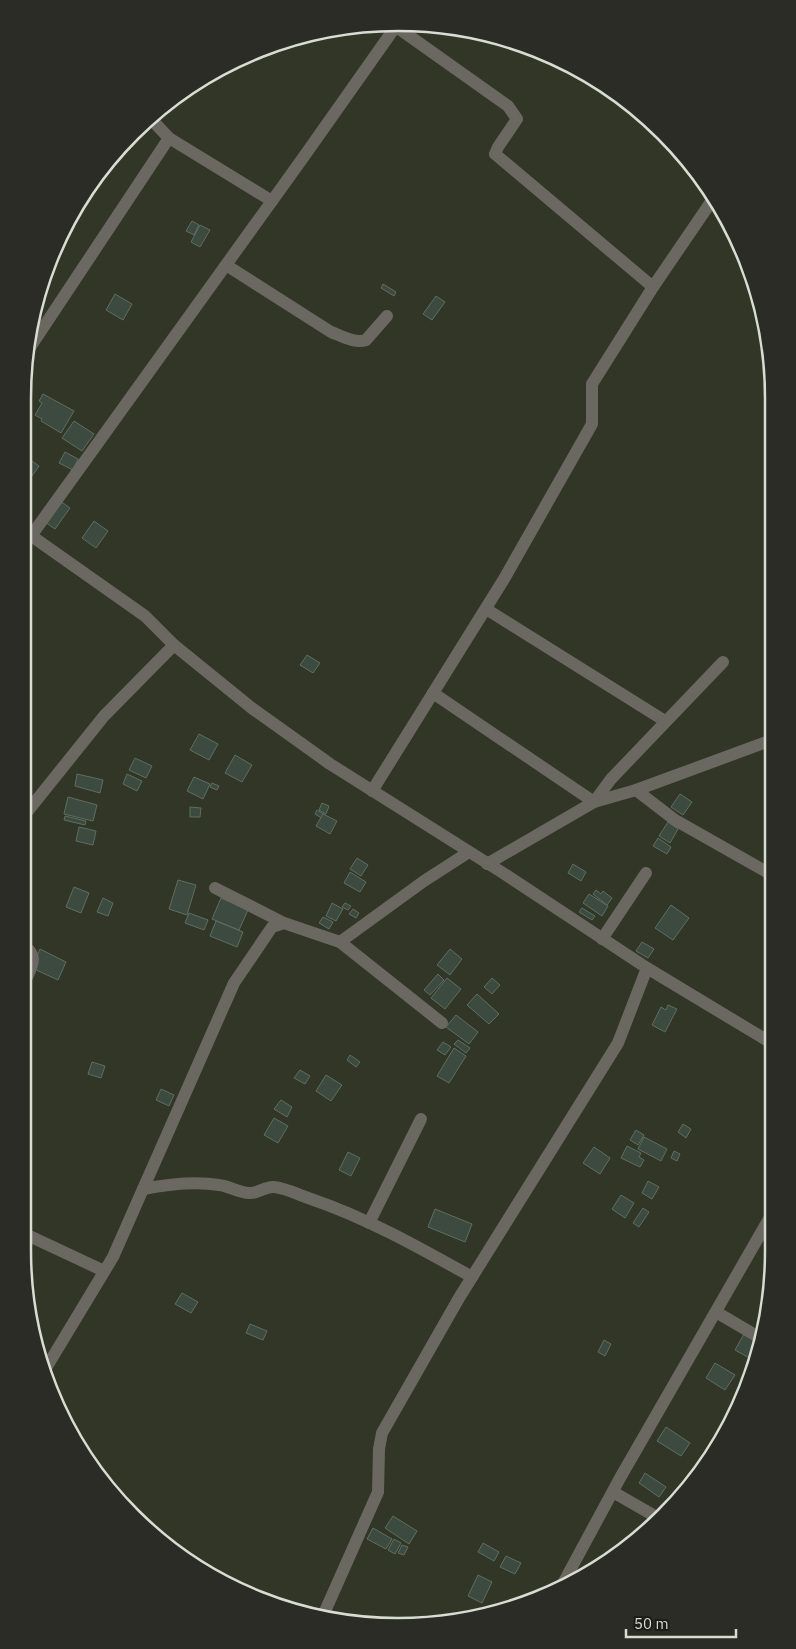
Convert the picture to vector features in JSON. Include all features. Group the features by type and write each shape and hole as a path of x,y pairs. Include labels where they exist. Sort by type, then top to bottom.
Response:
{"street":[{"path":"31,528 226,265 388,31"},
{"path":"403,31 508,106 517,119 495,154 653,287"},
{"path":"155,123 169,138 272,201"},
{"path":"36,339 169,138"},
{"path":"372,791 504,580 592,424 592,384 653,287 709,204"},
{"path":"226,265 331,332 345,338 363,342 387,316"},
{"path":"31,536 145,616 174,645 254,709 330,764 647,968 765,1039"},
{"path":"486,609 665,722"},
{"path":"31,806 104,716 174,645"},
{"path":"594,802 611,779 724,662"},
{"path":"433,693 594,802"},
{"path":"487,864 594,802 636,790 765,743"},
{"path":"636,790 675,820 765,870"},
{"path":"340,942 424,881 469,852"},
{"path":"602,939 646,873"},
{"path":"215,888 284,922 340,942 442,1023"},
{"path":"49,1363 113,1257 234,983 272,927 284,922"},
{"path":"31,951 33,955 31,965"},
{"path":"325,1611 378,1492 378,1449 382,1433 472,1277 618,1043 647,968"},
{"path":"369,1223 421,1119"},
{"path":"143,1188 170,1184 208,1184 222,1185 249,1194 274,1187 325,1204 369,1223 472,1277"},
{"path":"567,1576 765,1226"},
{"path":"31,1237 104,1271"},
{"path":"716,1312 755,1335"},
{"path":"613,1492 652,1515"}],"building":[{"path":"192,221 199,225 194,235 186,231"},
{"path":"200,225 210,230 200,247 191,242"},
{"path":"383,284 396,292 394,296 381,288"},
{"path":"115,294 132,304 123,320 106,310"},
{"path":"436,296 445,302 432,320 423,314"},
{"path":"43,394 74,411 61,433 41,421 42,419 35,415 42,403 39,401"},
{"path":"74,421 94,434 82,451 62,438"},
{"path":"65,452 78,459 73,470 59,463"},
{"path":"31,460 39,466 31,477"},
{"path":"60,501 70,508 55,529 45,522"},
{"path":"94,521 108,531 96,548 82,538"},
{"path":"307,655 320,663 313,673 300,665"},
{"path":"199,734 218,744 209,760 190,750"},
{"path":"235,755 252,765 242,782 225,773"},
{"path":"135,758 152,766 146,778 129,770"},
{"path":"77,774 103,780 100,793 75,786"},
{"path":"127,774 142,781 137,791 123,784"},
{"path":"194,777 210,784 203,799 187,791"},
{"path":"212,783 219,786 217,790 210,787"},
{"path":"680,794 692,802 683,815 671,807"},
{"path":"68,797 97,805 93,821 64,814"},
{"path":"322,803 329,806 326,814 319,810"},
{"path":"190,807 201,808 200,817 190,817"},
{"path":"317,810 325,815 323,819 315,814"},
{"path":"323,814 337,821 330,834 316,826"},
{"path":"65,816 86,821 85,825 64,820"},
{"path":"668,822 678,829 670,843 659,836"},
{"path":"79,827 96,831 93,845 76,841"},
{"path":"658,838 671,847 667,854 653,846"},
{"path":"357,858 368,865 361,876 350,869"},
{"path":"573,864 586,872 581,881 568,873"},
{"path":"350,872 366,882 360,892 344,883"},
{"path":"178,880 196,885 187,915 169,909"},
{"path":"74,887 89,893 81,913 66,907"},
{"path":"596,890 601,894 603,891 612,898 607,905 593,894"},
{"path":"589,894 608,906 602,916 583,903"},
{"path":"103,898 113,903 108,916 97,912"},
{"path":"221,898 248,910 239,930 212,919"},
{"path":"332,903 343,909 336,921 326,916"},
{"path":"345,903 351,906 348,910 342,907"},
{"path":"671,905 689,918 673,940 655,928"},
{"path":"582,908 595,916 592,920 579,912"},
{"path":"353,909 359,913 356,918 349,914"},
{"path":"189,913 208,920 204,930 185,923"},
{"path":"323,917 333,922 329,929 319,923"},
{"path":"216,921 243,932 237,947 210,936"},
{"path":"642,942 654,949 648,958 636,951"},
{"path":"40,949 66,962 58,980 32,968"},
{"path":"450,949 462,959 450,975 437,965"},
{"path":"438,974 444,980 430,995 424,990"},
{"path":"447,978 461,989 445,1009 431,998"},
{"path":"492,978 500,985 492,994 484,987"},
{"path":"477,994 499,1014 489,1024 467,1005"},
{"path":"668,1005 677,1009 665,1032 652,1025 661,1007 666,1010"},
{"path":"456,1015 478,1032 469,1044 446,1027"},
{"path":"458,1040 470,1048 466,1053 454,1044"},
{"path":"443,1042 451,1047 445,1055 437,1050"},
{"path":"454,1048 466,1056 449,1083 437,1076"},
{"path":"350,1055 360,1062 356,1067 347,1060"},
{"path":"92,1062 105,1066 101,1078 88,1074"},
{"path":"300,1070 310,1076 305,1084 294,1078"},
{"path":"326,1075 342,1085 331,1101 316,1091"},
{"path":"161,1089 174,1095 169,1106 156,1100"},
{"path":"281,1100 292,1107 287,1117 274,1109"},
{"path":"274,1118 288,1126 278,1143 264,1135"},
{"path":"683,1124 691,1129 686,1138 678,1132"},
{"path":"636,1130 644,1135 638,1145 630,1140"},
{"path":"644,1137 667,1149 661,1161 638,1149"},
{"path":"627,1146 641,1153 639,1157 644,1160 640,1167 621,1158"},
{"path":"594,1147 610,1158 600,1174 583,1163"},
{"path":"674,1151 680,1154 677,1161 671,1158"},
{"path":"348,1152 360,1158 351,1176 339,1170"},
{"path":"648,1181 659,1187 652,1199 642,1193"},
{"path":"621,1195 634,1203 625,1218 612,1209"},
{"path":"643,1208 649,1212 639,1227 633,1223"},
{"path":"435,1209 472,1224 465,1242 428,1227"},
{"path":"182,1293 198,1302 191,1313 175,1304"},
{"path":"250,1324 267,1331 263,1340 246,1333"},
{"path":"744,1334 754,1339 749,1357 735,1350"},
{"path":"604,1340 611,1344 605,1356 598,1352"},
{"path":"715,1363 735,1375 725,1390 706,1378"},
{"path":"666,1427 690,1443 681,1456 657,1441"},
{"path":"645,1473 666,1487 659,1497 639,1483"},
{"path":"393,1516 417,1531 409,1544 385,1528"},
{"path":"373,1528 392,1539 386,1549 367,1539"},
{"path":"394,1539 401,1543 395,1554 388,1550"},
{"path":"483,1543 499,1552 494,1561 478,1552"},
{"path":"402,1545 408,1547 404,1555 398,1553"},
{"path":"506,1556 521,1563 515,1574 500,1567"},
{"path":"478,1575 492,1582 482,1603 468,1596"}]}
